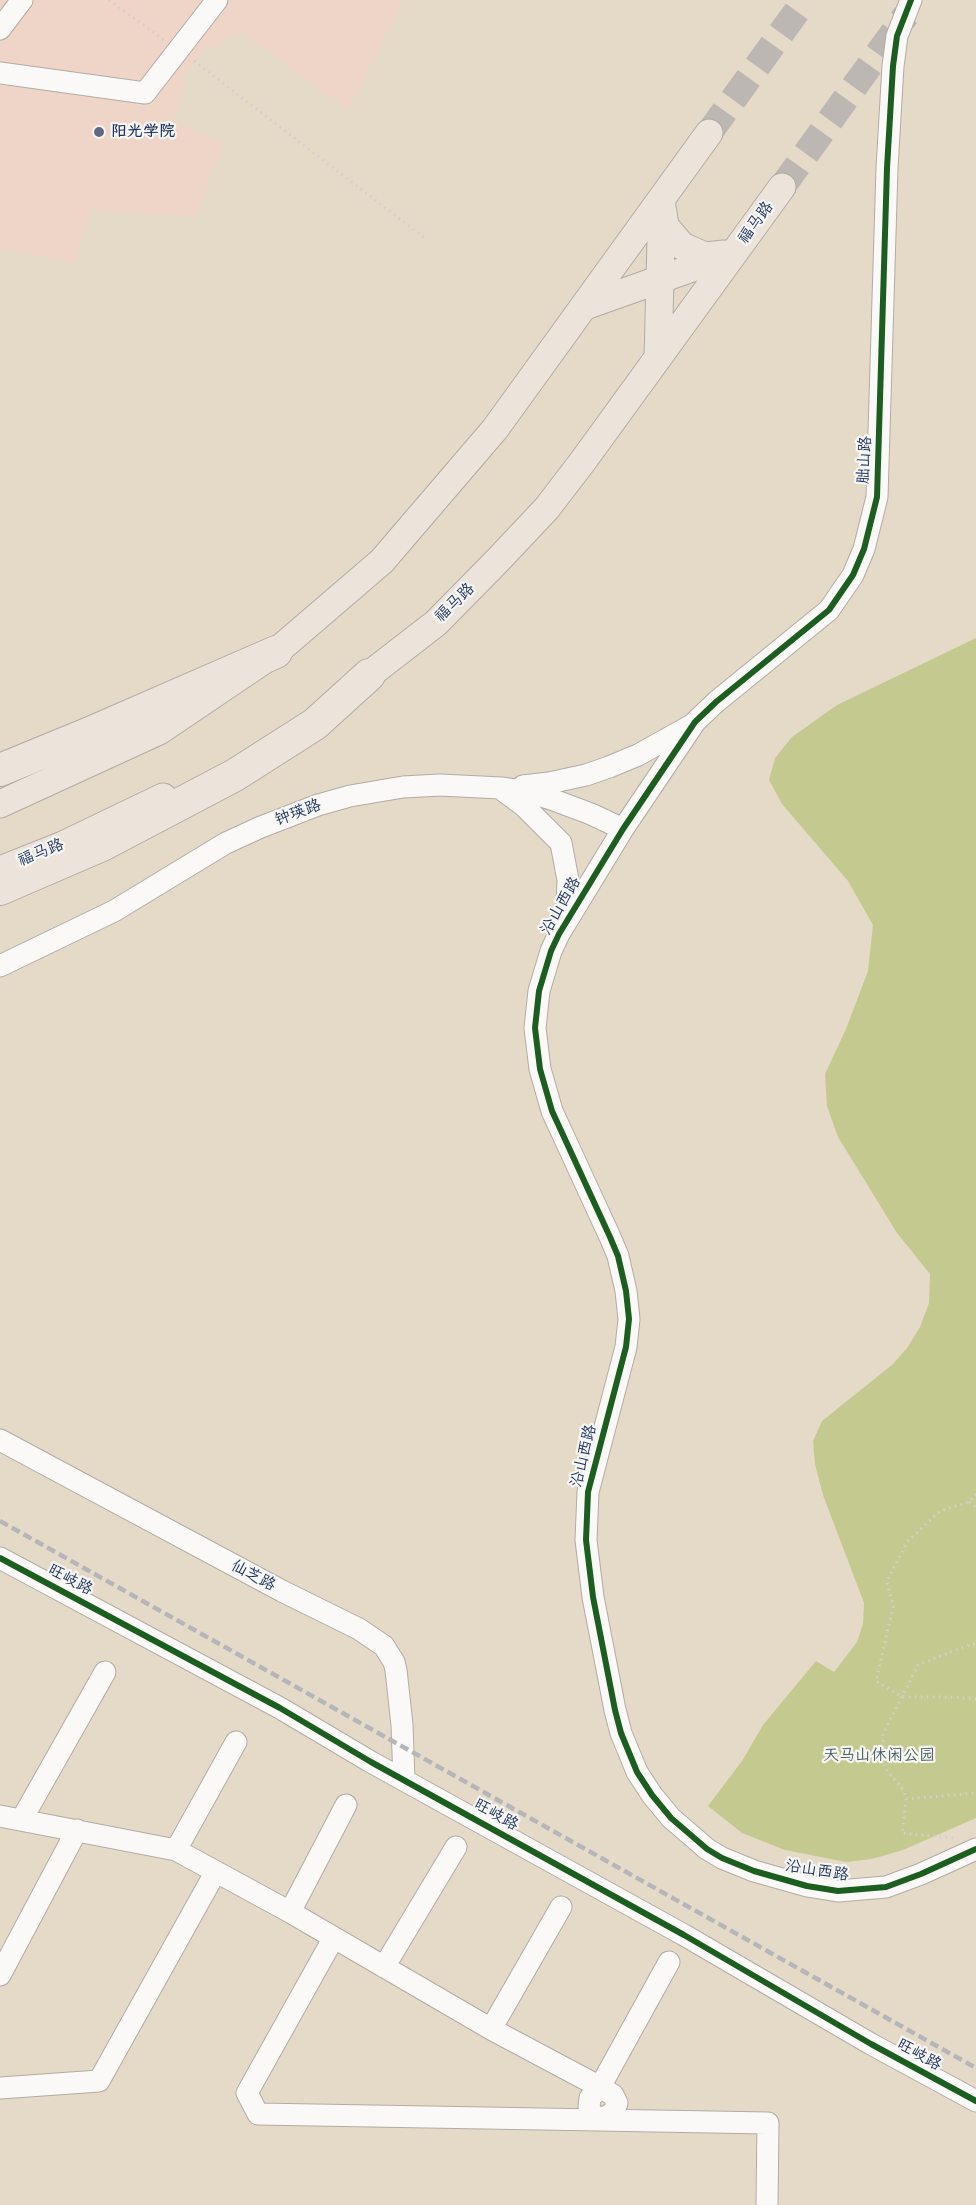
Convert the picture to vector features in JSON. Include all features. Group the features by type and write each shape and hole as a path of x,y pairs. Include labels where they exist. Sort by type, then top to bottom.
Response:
{"highway":[{"path":"0,770 276,652"},
{"path":"0,889 102,845 235,775 315,724 369,675"}],"main road":[{"path":"0,804 159,731 276,652 382,561 495,429 709,133"},
{"name":"福马路","path":"0,870 63,845 251,754 369,675 436,623 528,529 583,461 782,187"},
{"path":"662,199 665,226 682,246 705,256 734,253"},
{"path":"658,358 662,199"},
{"path":"585,306 734,253"},
{"path":"585,306 613,300 638,307 653,330 658,358"}],"street":[{"path":"0,29 22,0"},
{"path":"0,73 145,93 217,0"},
{"name":"胐山路","path":"623,829 695,722 716,702 829,610 853,574 864,549 877,497 887,168 893,66 897,36 911,0"},
{"path":"501,788 549,783 586,775 638,755 695,722"},
{"name":"钟瑛路","path":"0,966 114,912 226,843 261,826 318,805 369,791 440,785 501,788 528,792 591,814 623,829"},
{"path":"501,788 524,806 561,843 568,880 567,904 560,934"},
{"name":"沿山西路","path":"623,829 551,951 539,991 535,1028 537,1054 552,1111 618,1256 628,1306 626,1347 588,1492 586,1540 593,1597 615,1710 631,1760 661,1807 694,1840 722,1858 789,1882 838,1891 872,1889 901,1882 976,1849"},
{"name":"仙芝路","path":"0,1440 282,1592 359,1629 384,1646 396,1670 402,1725 404,1780"},
{"name":"旺岐路","path":"0,1558 280,1708 404,1780 684,1935 871,2044 976,2101"},
{"path":"22,1819 105,1672"},
{"path":"176,1850 236,1742"},
{"path":"290,1912 346,1805"},
{"path":"0,1816 176,1850 290,1912 491,2029 613,2095 617,2103 614,2112 602,2119"},
{"path":"0,1975 77,1830"},
{"path":"384,1967 456,1846"},
{"path":"0,2088 99,2081 215,1873"},
{"path":"491,2029 561,1907"},
{"path":"333,1939 247,2093 258,2114 768,2123 767,2205"},
{"path":"600,2087 669,1962"}],"path":[{"path":"109,0 158,35"},
{"path":"178,50 215,75 426,239"},
{"path":"976,1494 969,1502 940,1511 909,1541 887,1581 893,1607 876,1681 902,1697 976,1699"},
{"path":"969,1502 976,1507"},
{"path":"954,1838 902,1833 906,1799 903,1791 885,1768 883,1734 918,1665 976,1644"},
{"path":"906,1799 976,1793"}],"shaded area":[{"name":"阳光学院","path":"0,0 403,0 348,110 243,32 204,50 184,75 175,121 222,143 196,217 89,209 76,262 0,249"}],"green space":[{"name":"天马山休闲公园","path":"976,638 976,1818 903,1850 872,1859 846,1862 785,1850 742,1833 708,1806 742,1761 763,1725 816,1661 834,1672 857,1642 863,1624 864,1603 823,1495 815,1464 813,1441 822,1421 893,1364 907,1348 920,1327 929,1303 930,1274 897,1233 838,1137 827,1106 825,1074 846,1029 868,971 873,925 848,881 782,804 769,780 775,758 792,737 837,705"}],"tunnel":[{"path":"709,133 805,0"},
{"path":"782,187 906,15"}],"railway":[{"path":"0,1521 976,2068"}],"cycle path":[{"path":"911,0 897,36 893,66 887,168 877,497 864,549 853,575 829,610 716,702 695,722 623,829 559,934 551,951 539,991 535,1028 540,1069 552,1111 618,1256 626,1291 629,1319 626,1347 588,1492 586,1540 593,1597 615,1710 621,1733 637,1772 671,1818 707,1849 754,1871 807,1886 838,1891 886,1887 976,1849"},
{"path":"0,1558 280,1708 371,1762 684,1935 871,2044 976,2101"}],"place":[{"name":"阳光学院","path":"99,132"}]}
